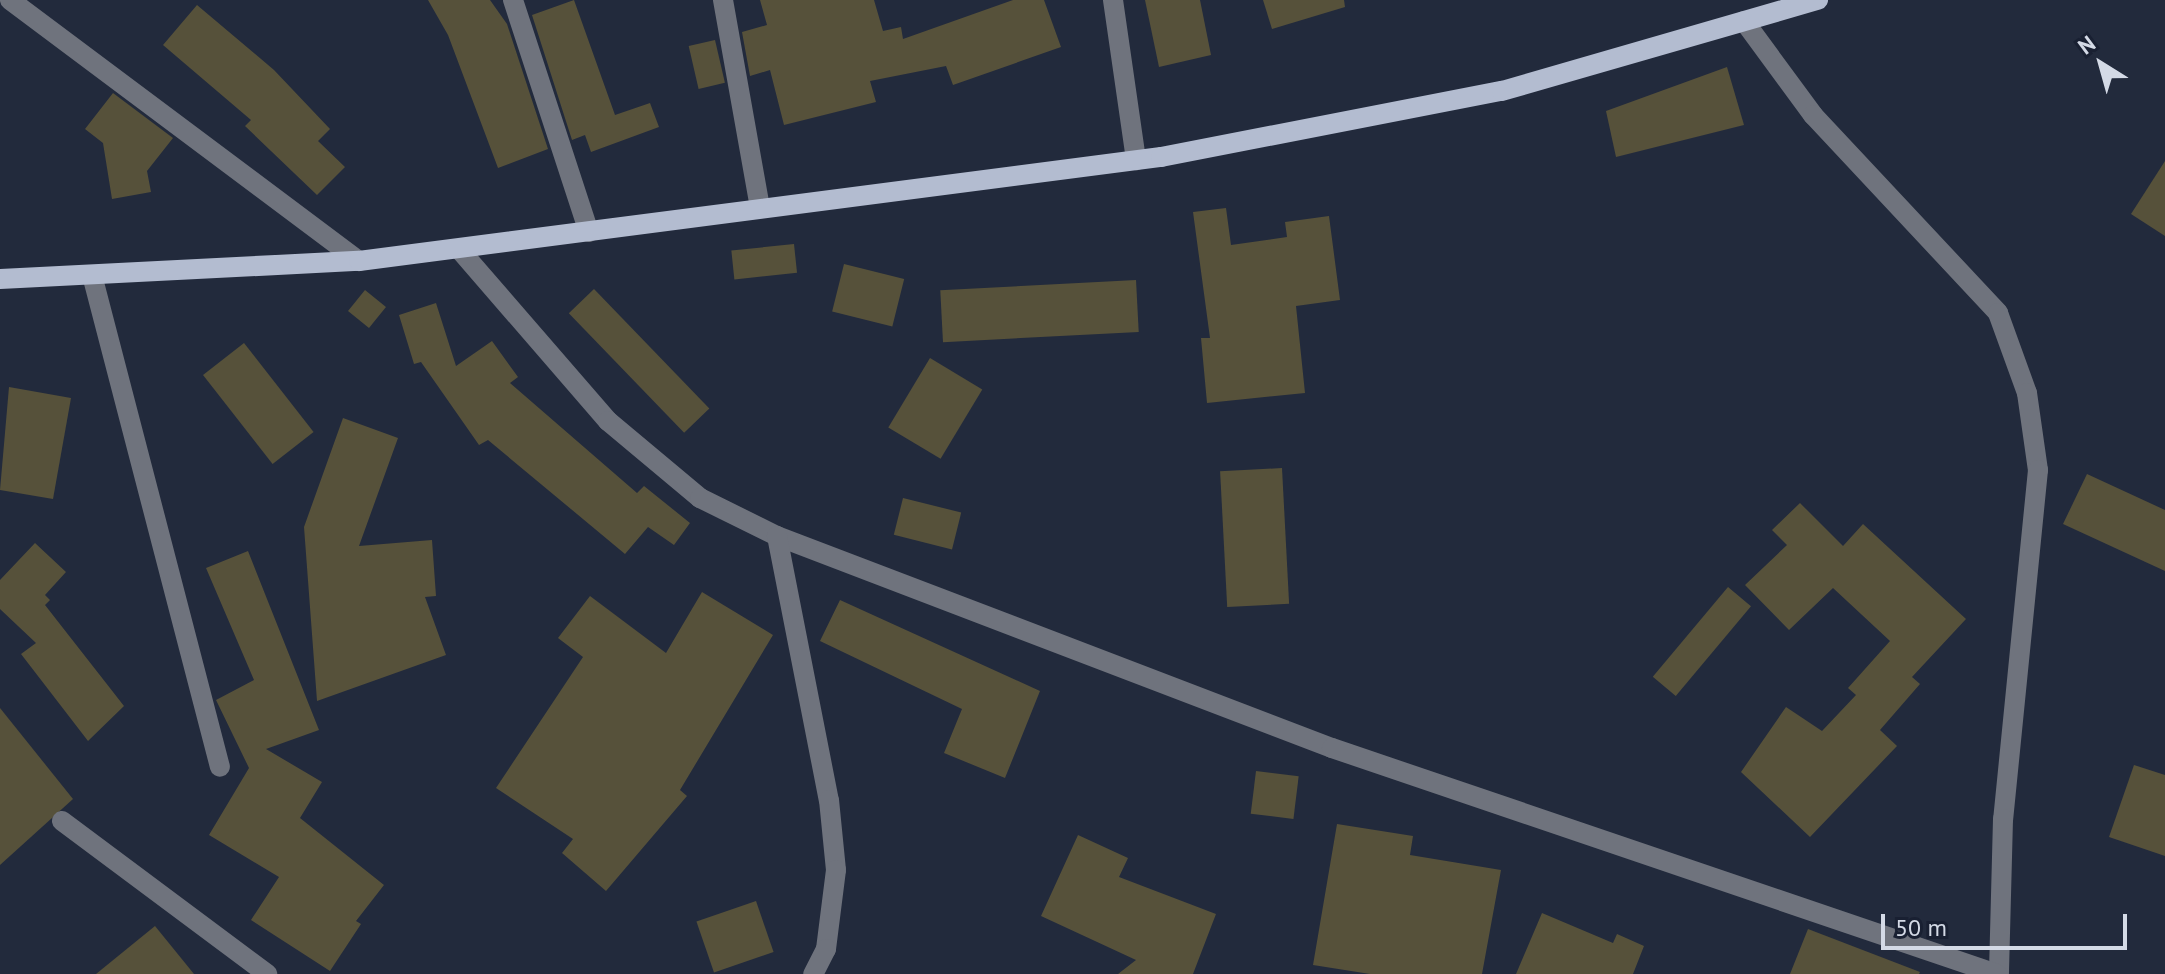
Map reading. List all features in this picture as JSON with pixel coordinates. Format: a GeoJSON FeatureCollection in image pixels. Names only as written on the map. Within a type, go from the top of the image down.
{"type":"FeatureCollection","features":[{"type":"Feature","properties":{"kind":"main road"},"geometry":{"type":"LineString","coordinates":[[0,279],[359,261],[1136,160],[1502,91],[1744,21],[1782,5],[1818,0]]}},
{"type":"Feature","properties":{"kind":"street"},"geometry":{"type":"LineString","coordinates":[[10,0],[359,261]]}},
{"type":"Feature","properties":{"kind":"street"},"geometry":{"type":"LineString","coordinates":[[513,0],[589,232]]}},
{"type":"Feature","properties":{"kind":"street"},"geometry":{"type":"LineString","coordinates":[[723,0],[760,208]]}},
{"type":"Feature","properties":{"kind":"street"},"geometry":{"type":"LineString","coordinates":[[1113,0],[1136,160]]}},
{"type":"Feature","properties":{"kind":"street"},"geometry":{"type":"LineString","coordinates":[[459,249],[608,421],[700,498],[777,536],[1332,748],[1998,974],[2003,819],[2038,470],[2027,393],[1998,313],[1813,115],[1744,21]]}},
{"type":"Feature","properties":{"kind":"street"},"geometry":{"type":"LineString","coordinates":[[92,275],[220,767]]}},
{"type":"Feature","properties":{"kind":"street"},"geometry":{"type":"LineString","coordinates":[[777,536],[829,800],[836,870],[826,949],[813,974]]}},
{"type":"Feature","properties":{"kind":"street"},"geometry":{"type":"LineString","coordinates":[[62,821],[267,974]]}},
{"type":"Feature","properties":{"kind":"building"},"geometry":{"type":"Polygon","coordinates":[[[428,0],[490,0],[507,24],[548,149],[498,168],[448,35],[428,0]]]}},
{"type":"Feature","properties":{"kind":"building"},"geometry":{"type":"Polygon","coordinates":[[[574,0],[615,115],[650,103],[659,127],[591,152],[585,135],[572,140],[532,15],[574,0]]]}},
{"type":"Feature","properties":{"kind":"building"},"geometry":{"type":"Polygon","coordinates":[[[760,0],[874,0],[883,31],[901,27],[903,39],[1013,0],[1044,0],[1061,47],[953,85],[946,66],[870,81],[876,102],[784,125],[770,70],[750,76],[742,32],[767,25],[760,0]]]}},
{"type":"Feature","properties":{"kind":"building"},"geometry":{"type":"Polygon","coordinates":[[[1145,0],[1200,0],[1211,55],[1159,67],[1145,0]]]}},
{"type":"Feature","properties":{"kind":"building"},"geometry":{"type":"Polygon","coordinates":[[[1263,0],[1344,0],[1345,7],[1272,29],[1263,0]]]}},
{"type":"Feature","properties":{"kind":"building"},"geometry":{"type":"Polygon","coordinates":[[[197,5],[274,70],[330,129],[318,141],[345,167],[317,195],[245,126],[251,120],[163,45],[197,5]]]}},
{"type":"Feature","properties":{"kind":"building"},"geometry":{"type":"Polygon","coordinates":[[[715,40],[725,83],[699,89],[689,46],[715,40]]]}},
{"type":"Feature","properties":{"kind":"building"},"geometry":{"type":"Polygon","coordinates":[[[1727,67],[1744,125],[1616,157],[1606,111],[1727,67]]]}},
{"type":"Feature","properties":{"kind":"building"},"geometry":{"type":"Polygon","coordinates":[[[113,93],[173,138],[147,171],[151,192],[112,199],[103,143],[85,129],[113,93]]]}},
{"type":"Feature","properties":{"kind":"building"},"geometry":{"type":"Polygon","coordinates":[[[2165,161],[2165,236],[2131,214],[2165,161]]]}},
{"type":"Feature","properties":{"kind":"building"},"geometry":{"type":"Polygon","coordinates":[[[1226,208],[1231,245],[1287,237],[1285,222],[1329,216],[1340,300],[1296,306],[1305,393],[1207,403],[1201,338],[1210,338],[1193,212],[1226,208]]]}},
{"type":"Feature","properties":{"kind":"building"},"geometry":{"type":"Polygon","coordinates":[[[794,244],[797,273],[734,279],[731,251],[794,244]]]}},
{"type":"Feature","properties":{"kind":"building"},"geometry":{"type":"Polygon","coordinates":[[[844,264],[904,279],[892,327],[832,312],[844,264]]]}},
{"type":"Feature","properties":{"kind":"building"},"geometry":{"type":"Polygon","coordinates":[[[1136,280],[1139,332],[943,342],[940,290],[1136,280]]]}},
{"type":"Feature","properties":{"kind":"building"},"geometry":{"type":"Polygon","coordinates":[[[594,289],[709,408],[684,433],[569,313],[594,289]]]}},
{"type":"Feature","properties":{"kind":"building"},"geometry":{"type":"Polygon","coordinates":[[[365,290],[386,307],[369,328],[348,311],[365,290]]]}},
{"type":"Feature","properties":{"kind":"building"},"geometry":{"type":"Polygon","coordinates":[[[436,303],[456,366],[492,341],[518,377],[510,383],[637,493],[644,486],[690,523],[674,545],[648,527],[625,554],[488,440],[479,445],[421,362],[414,364],[399,315],[436,303]]]}},
{"type":"Feature","properties":{"kind":"building"},"geometry":{"type":"Polygon","coordinates":[[[244,343],[314,432],[273,464],[203,375],[244,343]]]}},
{"type":"Feature","properties":{"kind":"building"},"geometry":{"type":"Polygon","coordinates":[[[930,358],[982,389],[941,459],[888,427],[930,358]]]}},
{"type":"Feature","properties":{"kind":"building"},"geometry":{"type":"Polygon","coordinates":[[[9,387],[71,398],[53,499],[0,490],[9,387]]]}},
{"type":"Feature","properties":{"kind":"building"},"geometry":{"type":"Polygon","coordinates":[[[343,418],[398,438],[359,546],[432,540],[436,596],[425,597],[446,655],[317,701],[304,527],[343,418]]]}},
{"type":"Feature","properties":{"kind":"building"},"geometry":{"type":"Polygon","coordinates":[[[1282,468],[1289,604],[1227,607],[1220,471],[1282,468]]]}},
{"type":"Feature","properties":{"kind":"building"},"geometry":{"type":"Polygon","coordinates":[[[2087,474],[2165,510],[2165,571],[2063,524],[2087,474]]]}},
{"type":"Feature","properties":{"kind":"building"},"geometry":{"type":"Polygon","coordinates":[[[903,498],[961,513],[952,549],[894,535],[903,498]]]}},
{"type":"Feature","properties":{"kind":"building"},"geometry":{"type":"Polygon","coordinates":[[[1800,503],[1843,546],[1863,524],[1966,619],[1912,677],[1920,684],[1880,730],[1897,746],[1810,837],[1741,772],[1786,707],[1822,731],[1856,695],[1848,688],[1890,641],[1833,588],[1789,630],[1745,585],[1787,545],[1772,530],[1800,503]]]}},
{"type":"Feature","properties":{"kind":"building"},"geometry":{"type":"Polygon","coordinates":[[[35,543],[66,572],[45,595],[50,600],[45,605],[124,706],[88,741],[21,654],[36,643],[0,609],[0,580],[35,543]]]}},
{"type":"Feature","properties":{"kind":"building"},"geometry":{"type":"Polygon","coordinates":[[[248,551],[319,730],[266,749],[322,782],[300,818],[384,885],[356,921],[361,924],[330,971],[251,920],[279,877],[209,835],[249,768],[216,700],[254,680],[206,568],[248,551]]]}},
{"type":"Feature","properties":{"kind":"building"},"geometry":{"type":"Polygon","coordinates":[[[1728,587],[1751,606],[1676,696],[1653,677],[1728,587]]]}},
{"type":"Feature","properties":{"kind":"building"},"geometry":{"type":"Polygon","coordinates":[[[702,592],[773,635],[680,790],[687,796],[606,891],[562,853],[573,839],[496,788],[583,657],[558,638],[590,596],[666,653],[702,592]]]}},
{"type":"Feature","properties":{"kind":"building"},"geometry":{"type":"Polygon","coordinates":[[[840,600],[1040,691],[1005,778],[944,753],[962,709],[820,641],[840,600]]]}},
{"type":"Feature","properties":{"kind":"building"},"geometry":{"type":"Polygon","coordinates":[[[0,708],[73,799],[0,865],[0,708]]]}},
{"type":"Feature","properties":{"kind":"building"},"geometry":{"type":"Polygon","coordinates":[[[2134,765],[2165,775],[2165,856],[2109,837],[2134,765]]]}},
{"type":"Feature","properties":{"kind":"building"},"geometry":{"type":"Polygon","coordinates":[[[1256,771],[1299,776],[1293,819],[1251,814],[1256,771]]]}},
{"type":"Feature","properties":{"kind":"building"},"geometry":{"type":"Polygon","coordinates":[[[1337,824],[1413,836],[1410,855],[1501,870],[1482,974],[1370,974],[1313,965],[1337,824]]]}},
{"type":"Feature","properties":{"kind":"building"},"geometry":{"type":"Polygon","coordinates":[[[1078,835],[1128,858],[1119,877],[1216,914],[1193,974],[1118,974],[1136,960],[1041,916],[1078,835]]]}},
{"type":"Feature","properties":{"kind":"building"},"geometry":{"type":"Polygon","coordinates":[[[756,901],[774,952],[714,973],[696,922],[756,901]]]}},
{"type":"Feature","properties":{"kind":"building"},"geometry":{"type":"Polygon","coordinates":[[[1542,913],[1613,943],[1617,934],[1644,946],[1633,974],[1516,974],[1542,913]]]}},
{"type":"Feature","properties":{"kind":"building"},"geometry":{"type":"Polygon","coordinates":[[[155,926],[194,974],[96,974],[155,926]]]}},
{"type":"Feature","properties":{"kind":"building"},"geometry":{"type":"Polygon","coordinates":[[[1808,929],[1920,972],[1790,974],[1808,929]]]}}]}
